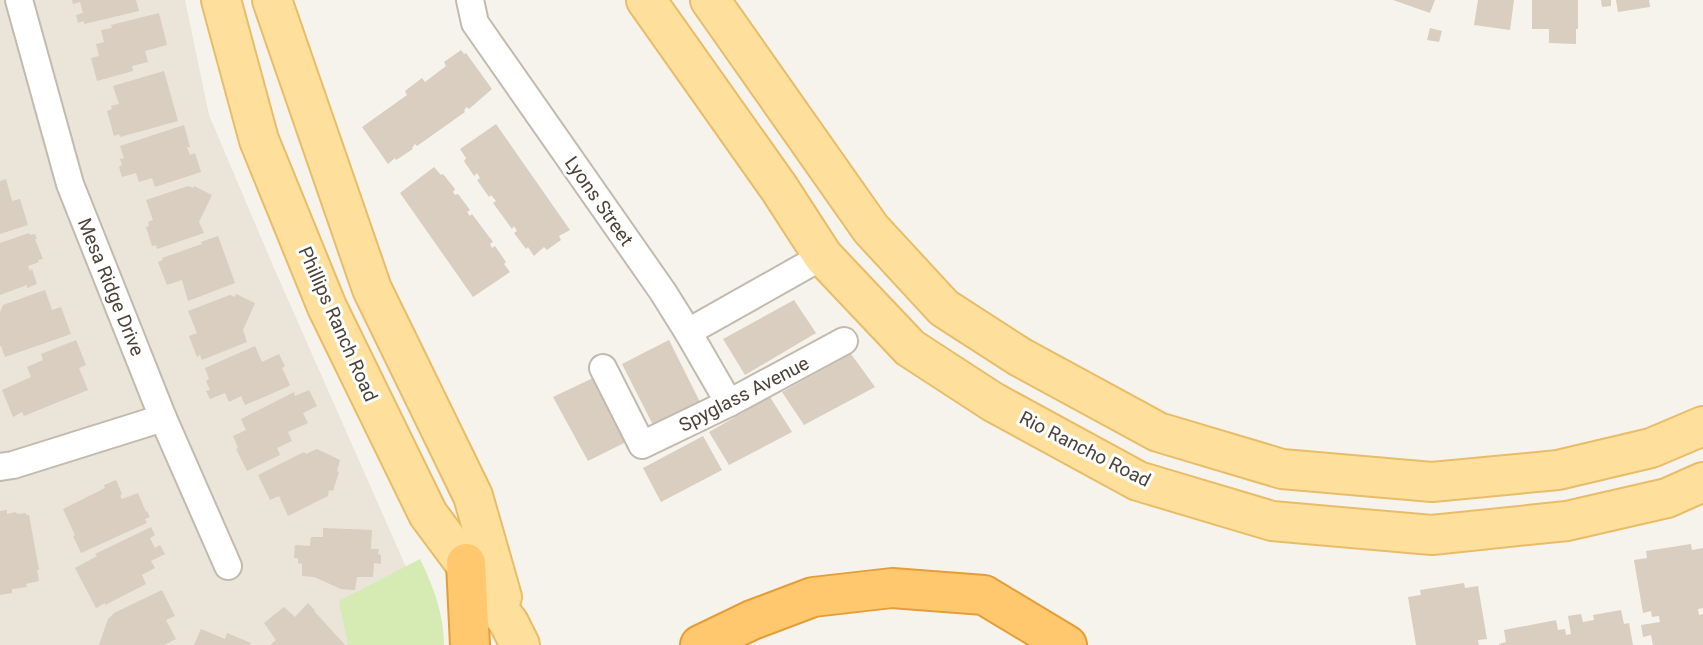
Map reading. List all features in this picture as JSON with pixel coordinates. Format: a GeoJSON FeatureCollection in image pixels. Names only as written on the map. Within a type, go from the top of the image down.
{"type":"FeatureCollection","features":[{"type":"Feature","properties":{"kind":"highway"},"geometry":{"type":"LineString","coordinates":[[466,563],[470,645]]}},
{"type":"Feature","properties":{"kind":"highway"},"geometry":{"type":"LineString","coordinates":[[700,645],[752,620],[813,597],[892,588],[984,595],[1067,645]]}},
{"type":"Feature","properties":{"kind":"main road","name":"Phillips Ranch Road"},"geometry":{"type":"LineString","coordinates":[[221,0],[260,140],[327,307],[428,514],[466,563],[514,634]]}},
{"type":"Feature","properties":{"kind":"main road","name":"Phillips Ranch Road"},"geometry":{"type":"LineString","coordinates":[[272,0],[372,289],[473,496],[514,634]]}},
{"type":"Feature","properties":{"kind":"main road","name":"Rio Rancho Road"},"geometry":{"type":"LineString","coordinates":[[646,0],[779,188],[823,256],[909,348],[993,402],[1138,481],[1272,521],[1432,535],[1567,522],[1667,498],[1703,482]]}},
{"type":"Feature","properties":{"kind":"main road"},"geometry":{"type":"LineString","coordinates":[[710,0],[871,229],[944,308],[1020,357],[1158,432],[1282,469],[1432,482],[1558,470],[1651,448],[1703,426]]}},
{"type":"Feature","properties":{"kind":"main road"},"geometry":{"type":"LineString","coordinates":[[823,256],[871,229]]}},
{"type":"Feature","properties":{"kind":"street","name":"Mesa Ridge Drive"},"geometry":{"type":"LineString","coordinates":[[19,0],[70,184],[163,418],[228,566]]}},
{"type":"Feature","properties":{"kind":"street","name":"Lyons Street"},"geometry":{"type":"LineString","coordinates":[[470,0],[475,23],[663,292],[729,403]]}},
{"type":"Feature","properties":{"kind":"street"},"geometry":{"type":"LineString","coordinates":[[688,332],[823,256]]}},
{"type":"Feature","properties":{"kind":"street","name":"Spyglass Avenue"},"geometry":{"type":"LineString","coordinates":[[603,368],[642,445],[729,403],[844,341]]}},
{"type":"Feature","properties":{"kind":"street"},"geometry":{"type":"LineString","coordinates":[[0,467],[163,418]]}},
{"type":"Feature","properties":{"kind":"shaded area"},"geometry":{"type":"Polygon","coordinates":[[[0,0],[185,0],[209,115],[406,567],[340,601],[348,645],[0,645],[0,0]]]}},
{"type":"Feature","properties":{"kind":"green space"},"geometry":{"type":"Polygon","coordinates":[[[420,559],[437,600],[444,645],[348,645],[339,601],[420,559]]]}},
{"type":"Feature","properties":{"kind":"building"},"geometry":{"type":"Polygon","coordinates":[[[72,0],[136,0],[139,11],[84,24],[84,21],[78,23],[76,15],[83,13],[80,2],[73,4],[72,0]]]}},
{"type":"Feature","properties":{"kind":"building"},"geometry":{"type":"Polygon","coordinates":[[[1393,0],[1435,0],[1430,13],[1393,0]]]}},
{"type":"Feature","properties":{"kind":"building"},"geometry":{"type":"Polygon","coordinates":[[[1478,0],[1514,0],[1510,30],[1474,25],[1478,0]]]}},
{"type":"Feature","properties":{"kind":"building"},"geometry":{"type":"Polygon","coordinates":[[[1532,0],[1578,0],[1576,44],[1549,43],[1549,29],[1532,29],[1532,0]]]}},
{"type":"Feature","properties":{"kind":"building"},"geometry":{"type":"Polygon","coordinates":[[[1601,0],[1611,0],[1611,6],[1602,7],[1601,0]]]}},
{"type":"Feature","properties":{"kind":"building"},"geometry":{"type":"Polygon","coordinates":[[[1616,0],[1649,0],[1650,7],[1618,12],[1616,0]]]}},
{"type":"Feature","properties":{"kind":"building"},"geometry":{"type":"Polygon","coordinates":[[[159,13],[167,45],[145,51],[148,62],[132,66],[133,71],[97,81],[91,58],[99,56],[96,44],[104,42],[101,30],[159,13]]]}},
{"type":"Feature","properties":{"kind":"building"},"geometry":{"type":"Polygon","coordinates":[[[1430,28],[1442,31],[1439,42],[1427,40],[1430,28]]]}},
{"type":"Feature","properties":{"kind":"building"},"geometry":{"type":"Polygon","coordinates":[[[461,50],[492,89],[469,109],[467,107],[465,112],[388,164],[362,127],[407,95],[405,91],[422,78],[425,82],[446,66],[444,62],[461,50]]]}},
{"type":"Feature","properties":{"kind":"building"},"geometry":{"type":"Polygon","coordinates":[[[164,71],[178,121],[120,137],[119,134],[114,136],[107,111],[112,109],[111,106],[119,104],[113,86],[164,71]]]}},
{"type":"Feature","properties":{"kind":"building"},"geometry":{"type":"Polygon","coordinates":[[[496,124],[570,230],[559,236],[561,240],[547,250],[544,247],[534,256],[514,233],[517,231],[514,226],[512,229],[493,203],[496,201],[491,195],[489,197],[477,180],[480,178],[477,173],[474,176],[460,149],[496,124]]]}},
{"type":"Feature","properties":{"kind":"building"},"geometry":{"type":"Polygon","coordinates":[[[184,125],[190,147],[187,147],[190,155],[195,153],[201,172],[155,187],[152,178],[139,182],[136,173],[122,177],[119,167],[122,165],[120,159],[124,158],[120,146],[184,125]]]}},
{"type":"Feature","properties":{"kind":"building"},"geometry":{"type":"Polygon","coordinates":[[[434,167],[455,189],[453,192],[458,194],[470,210],[467,212],[470,216],[472,214],[493,242],[490,244],[492,248],[495,246],[510,272],[473,297],[400,193],[434,167]]]}},
{"type":"Feature","properties":{"kind":"building"},"geometry":{"type":"Polygon","coordinates":[[[6,179],[12,201],[20,199],[28,225],[0,234],[0,181],[6,179]]]}},
{"type":"Feature","properties":{"kind":"building"},"geometry":{"type":"Polygon","coordinates":[[[194,186],[212,195],[199,222],[204,233],[157,249],[156,245],[152,246],[146,227],[149,226],[148,222],[153,220],[146,200],[194,186]]]}},
{"type":"Feature","properties":{"kind":"building"},"geometry":{"type":"Polygon","coordinates":[[[29,233],[35,234],[43,259],[28,266],[30,271],[32,269],[37,284],[0,295],[0,243],[29,233]]]}},
{"type":"Feature","properties":{"kind":"building"},"geometry":{"type":"Polygon","coordinates":[[[218,236],[235,283],[188,301],[182,280],[167,285],[158,262],[218,236]]]}},
{"type":"Feature","properties":{"kind":"building"},"geometry":{"type":"Polygon","coordinates":[[[45,290],[52,310],[61,307],[71,334],[5,357],[0,346],[0,312],[3,305],[45,290]]]}},
{"type":"Feature","properties":{"kind":"building"},"geometry":{"type":"Polygon","coordinates":[[[236,294],[255,303],[243,330],[247,342],[202,360],[200,355],[197,357],[189,336],[197,333],[188,311],[230,295],[235,297],[236,294]]]}},
{"type":"Feature","properties":{"kind":"building"},"geometry":{"type":"Polygon","coordinates":[[[794,300],[816,333],[745,375],[723,339],[794,300]]]}},
{"type":"Feature","properties":{"kind":"building"},"geometry":{"type":"Polygon","coordinates":[[[76,340],[86,365],[79,368],[88,390],[24,416],[22,412],[13,417],[2,390],[31,377],[27,367],[43,360],[41,354],[76,340]]]}},
{"type":"Feature","properties":{"kind":"building"},"geometry":{"type":"Polygon","coordinates":[[[669,340],[700,402],[653,425],[622,364],[669,340]]]}},
{"type":"Feature","properties":{"kind":"building"},"geometry":{"type":"Polygon","coordinates":[[[255,346],[262,362],[279,354],[290,385],[245,405],[241,396],[229,402],[225,393],[210,399],[206,391],[210,390],[205,368],[255,346]]]}},
{"type":"Feature","properties":{"kind":"building"},"geometry":{"type":"Polygon","coordinates":[[[851,354],[875,387],[804,425],[782,392],[851,354]]]}},
{"type":"Feature","properties":{"kind":"building"},"geometry":{"type":"Polygon","coordinates":[[[595,377],[628,441],[588,461],[553,397],[595,377]]]}},
{"type":"Feature","properties":{"kind":"building"},"geometry":{"type":"Polygon","coordinates":[[[309,390],[317,406],[303,413],[308,423],[288,432],[292,441],[277,448],[280,455],[247,471],[233,436],[246,430],[241,419],[294,392],[295,396],[309,390]]]}},
{"type":"Feature","properties":{"kind":"building"},"geometry":{"type":"Polygon","coordinates":[[[770,397],[792,432],[729,465],[709,432],[770,397]]]}},
{"type":"Feature","properties":{"kind":"building"},"geometry":{"type":"Polygon","coordinates":[[[703,436],[722,470],[661,502],[643,468],[703,436]]]}},
{"type":"Feature","properties":{"kind":"building"},"geometry":{"type":"Polygon","coordinates":[[[317,449],[340,460],[333,491],[329,490],[328,496],[288,516],[279,496],[270,500],[258,475],[304,452],[306,454],[317,449]]]}},
{"type":"Feature","properties":{"kind":"building"},"geometry":{"type":"Polygon","coordinates":[[[116,480],[122,499],[138,493],[150,517],[145,519],[147,523],[81,553],[63,509],[116,480]]]}},
{"type":"Feature","properties":{"kind":"building"},"geometry":{"type":"Polygon","coordinates":[[[7,510],[7,514],[16,512],[29,515],[39,581],[26,584],[27,587],[12,589],[12,593],[0,595],[0,511],[7,510]]]}},
{"type":"Feature","properties":{"kind":"building"},"geometry":{"type":"Polygon","coordinates":[[[151,527],[155,535],[150,538],[155,548],[160,545],[165,554],[151,561],[155,568],[142,575],[146,584],[96,608],[75,568],[97,556],[95,554],[151,527]]]}},
{"type":"Feature","properties":{"kind":"building"},"geometry":{"type":"Polygon","coordinates":[[[323,528],[372,530],[371,549],[379,549],[378,554],[381,555],[381,564],[374,563],[373,577],[357,577],[355,590],[341,589],[314,577],[302,576],[302,564],[298,563],[298,558],[294,558],[295,545],[310,546],[311,537],[323,537],[323,528]]]}},
{"type":"Feature","properties":{"kind":"building"},"geometry":{"type":"Polygon","coordinates":[[[1691,544],[1692,550],[1703,548],[1703,608],[1698,609],[1699,615],[1703,614],[1703,645],[1653,645],[1651,635],[1643,637],[1641,625],[1660,622],[1659,616],[1652,617],[1651,611],[1643,613],[1634,560],[1647,558],[1646,551],[1691,544]]]}},
{"type":"Feature","properties":{"kind":"building"},"geometry":{"type":"Polygon","coordinates":[[[1464,583],[1465,588],[1478,586],[1487,639],[1478,640],[1479,645],[1416,645],[1408,597],[1421,595],[1420,590],[1464,583]]]}},
{"type":"Feature","properties":{"kind":"building"},"geometry":{"type":"Polygon","coordinates":[[[162,590],[175,616],[166,620],[176,639],[164,645],[99,645],[108,619],[114,613],[162,590]]]}},
{"type":"Feature","properties":{"kind":"building"},"geometry":{"type":"Polygon","coordinates":[[[308,603],[345,645],[270,645],[276,640],[264,623],[284,607],[295,617],[308,603]]]}},
{"type":"Feature","properties":{"kind":"building"},"geometry":{"type":"Polygon","coordinates":[[[1621,610],[1624,624],[1629,623],[1633,645],[1499,645],[1506,642],[1504,630],[1556,620],[1558,630],[1565,629],[1566,635],[1571,634],[1568,616],[1581,614],[1583,622],[1594,620],[1593,615],[1621,610]]]}},
{"type":"Feature","properties":{"kind":"building"},"geometry":{"type":"Polygon","coordinates":[[[201,629],[225,639],[227,633],[251,643],[194,645],[201,629]]]}}]}
